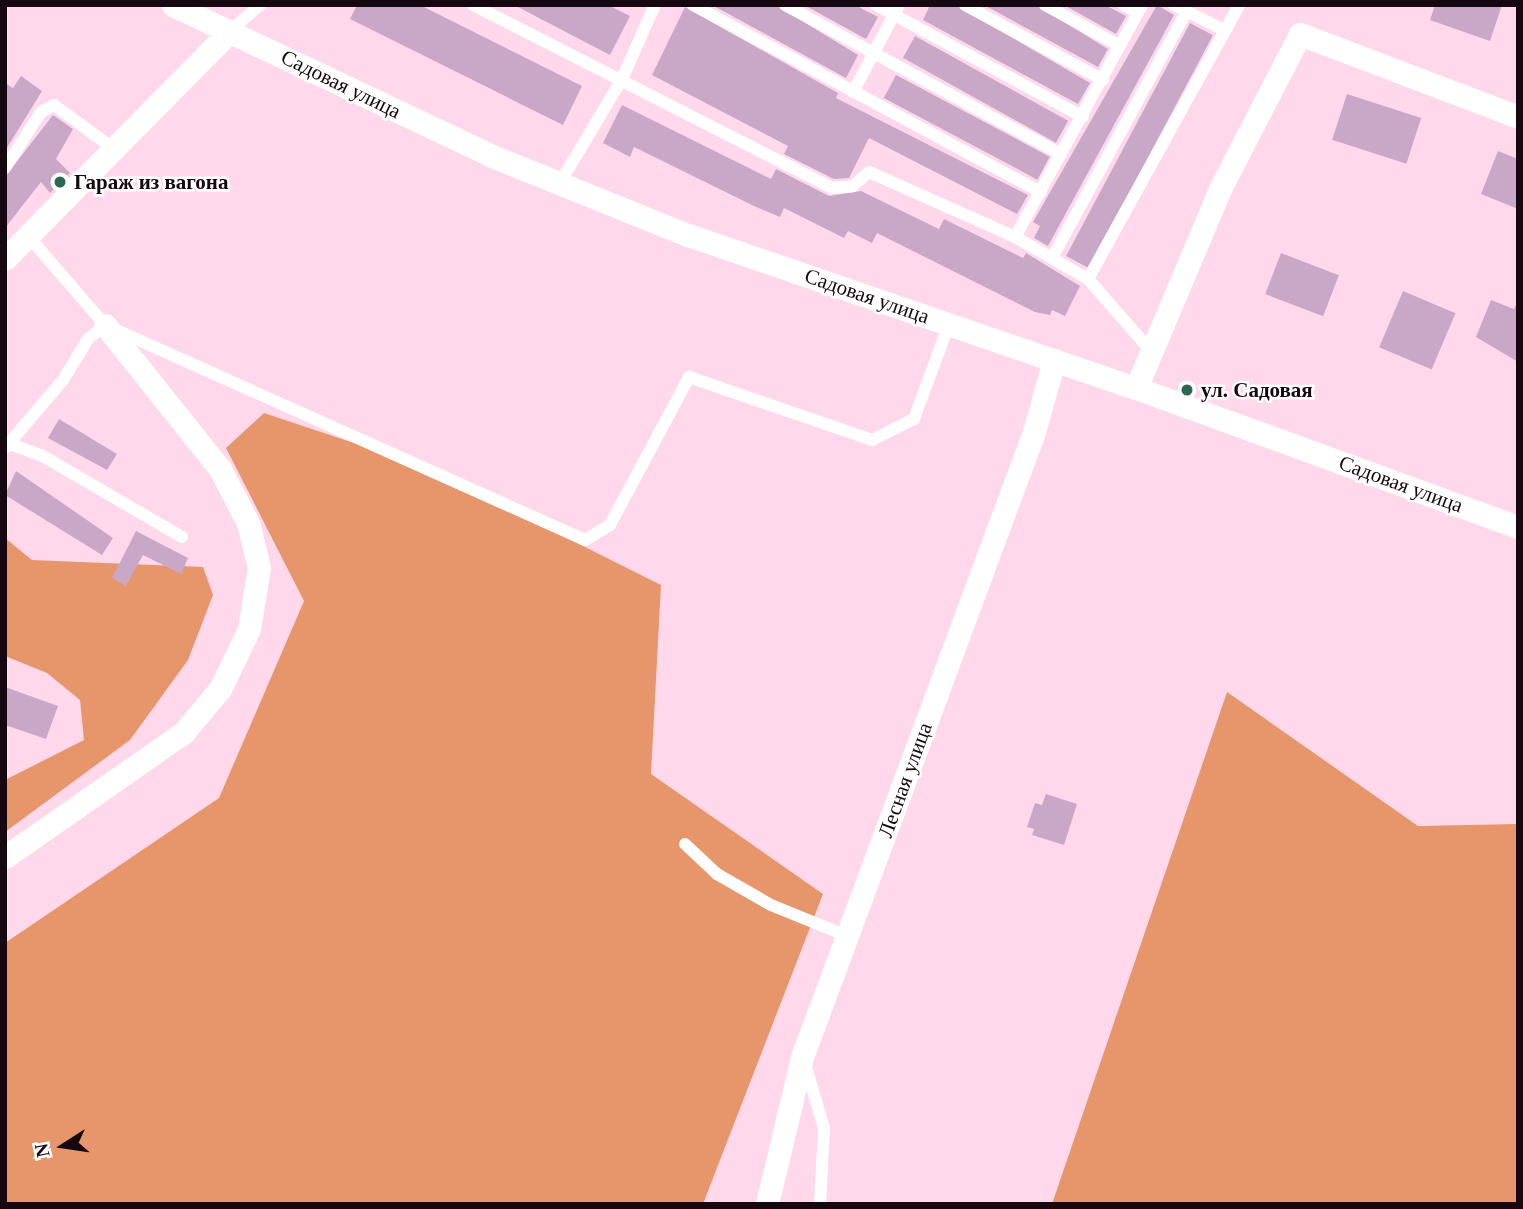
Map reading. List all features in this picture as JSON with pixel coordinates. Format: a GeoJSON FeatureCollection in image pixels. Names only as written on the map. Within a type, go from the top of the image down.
{"type":"FeatureCollection","features":[{"type":"Feature","properties":{"kind":"street","name":"Садовая улица"},"geometry":{"type":"LineString","coordinates":[[173,5],[560,183],[688,235],[1136,388],[1518,527]]}},
{"type":"Feature","properties":{"kind":"street"},"geometry":{"type":"LineString","coordinates":[[5,258],[29,237],[230,30]]}},
{"type":"Feature","properties":{"kind":"street"},"geometry":{"type":"LineString","coordinates":[[1136,388],[1221,187],[1300,34],[1518,117]]}},
{"type":"Feature","properties":{"kind":"street"},"geometry":{"type":"LineString","coordinates":[[5,857],[183,733],[220,689],[249,629],[258,568],[248,523],[220,469],[105,325]]}},
{"type":"Feature","properties":{"kind":"street","name":"Лесная улица"},"geometry":{"type":"LineString","coordinates":[[767,1204],[802,1057],[1034,432],[1054,360]]}},
{"type":"Feature","properties":{"kind":"lane"},"geometry":{"type":"LineString","coordinates":[[230,30],[260,5]]}},
{"type":"Feature","properties":{"kind":"lane"},"geometry":{"type":"LineString","coordinates":[[473,5],[832,188],[853,186],[869,172],[1015,237],[1088,279],[1152,351]]}},
{"type":"Feature","properties":{"kind":"lane"},"geometry":{"type":"LineString","coordinates":[[560,183],[622,79],[655,5]]}},
{"type":"Feature","properties":{"kind":"lane"},"geometry":{"type":"LineString","coordinates":[[693,5],[1041,192]]}},
{"type":"Feature","properties":{"kind":"lane"},"geometry":{"type":"LineString","coordinates":[[785,5],[1061,154]]}},
{"type":"Feature","properties":{"kind":"lane"},"geometry":{"type":"LineString","coordinates":[[876,5],[896,10],[1083,117]]}},
{"type":"Feature","properties":{"kind":"lane"},"geometry":{"type":"LineString","coordinates":[[965,5],[1103,80]]}},
{"type":"Feature","properties":{"kind":"lane"},"geometry":{"type":"LineString","coordinates":[[1045,5],[1119,46]]}},
{"type":"Feature","properties":{"kind":"lane"},"geometry":{"type":"LineString","coordinates":[[1015,237],[1140,9],[1124,5]]}},
{"type":"Feature","properties":{"kind":"lane"},"geometry":{"type":"LineString","coordinates":[[1174,5],[1222,29]]}},
{"type":"Feature","properties":{"kind":"lane"},"geometry":{"type":"LineString","coordinates":[[1088,279],[1222,29],[1240,5]]}},
{"type":"Feature","properties":{"kind":"lane"},"geometry":{"type":"LineString","coordinates":[[853,92],[896,10]]}},
{"type":"Feature","properties":{"kind":"lane"},"geometry":{"type":"LineString","coordinates":[[1052,258],[1186,12]]}},
{"type":"Feature","properties":{"kind":"lane"},"geometry":{"type":"LineString","coordinates":[[5,168],[41,113],[54,105],[114,149]]}},
{"type":"Feature","properties":{"kind":"lane"},"geometry":{"type":"LineString","coordinates":[[29,237],[105,325],[585,540],[610,524],[690,377],[872,440],[914,419],[949,324]]}},
{"type":"Feature","properties":{"kind":"lane"},"geometry":{"type":"LineString","coordinates":[[105,325],[88,339],[62,380],[7,446],[41,456],[182,537]]}},
{"type":"Feature","properties":{"kind":"lane"},"geometry":{"type":"LineString","coordinates":[[685,844],[716,874],[750,893],[847,936]]}},
{"type":"Feature","properties":{"kind":"lane"},"geometry":{"type":"LineString","coordinates":[[802,1057],[824,1128],[820,1204]]}},
{"type":"Feature","properties":{"kind":"shaded area"},"geometry":{"type":"Polygon","coordinates":[[[264,413],[423,466],[661,585],[651,774],[823,894],[703,1204],[5,1204],[5,943],[219,798],[304,601],[226,448],[264,413]]]}},
{"type":"Feature","properties":{"kind":"shaded area"},"geometry":{"type":"Polygon","coordinates":[[[5,538],[32,560],[203,567],[213,595],[188,660],[130,740],[5,832],[5,780],[84,740],[80,700],[47,673],[5,656],[5,538]]]}},
{"type":"Feature","properties":{"kind":"shaded area"},"geometry":{"type":"Polygon","coordinates":[[[1227,692],[1418,826],[1518,824],[1518,1204],[1052,1204],[1227,692]]]}},
{"type":"Feature","properties":{"kind":"building"},"geometry":{"type":"Polygon","coordinates":[[[357,5],[420,5],[582,86],[563,125],[350,19],[357,5]]]}},
{"type":"Feature","properties":{"kind":"building"},"geometry":{"type":"Polygon","coordinates":[[[514,5],[608,5],[630,16],[610,55],[514,5]]]}},
{"type":"Feature","properties":{"kind":"building"},"geometry":{"type":"Polygon","coordinates":[[[712,5],[776,5],[858,55],[846,78],[712,5]]]}},
{"type":"Feature","properties":{"kind":"building"},"geometry":{"type":"Polygon","coordinates":[[[804,5],[855,5],[878,17],[866,39],[804,5]]]}},
{"type":"Feature","properties":{"kind":"building"},"geometry":{"type":"Polygon","coordinates":[[[930,5],[956,5],[1090,83],[1078,104],[923,20],[930,5]]]}},
{"type":"Feature","properties":{"kind":"building"},"geometry":{"type":"Polygon","coordinates":[[[984,5],[1036,5],[1108,49],[1098,67],[984,5]]]}},
{"type":"Feature","properties":{"kind":"building"},"geometry":{"type":"Polygon","coordinates":[[[1064,5],[1105,5],[1126,16],[1116,34],[1064,5]]]}},
{"type":"Feature","properties":{"kind":"building"},"geometry":{"type":"Polygon","coordinates":[[[1157,5],[1174,15],[1048,246],[1034,238],[1040,226],[1033,222],[1157,5]]]}},
{"type":"Feature","properties":{"kind":"building"},"geometry":{"type":"Polygon","coordinates":[[[1435,5],[1502,5],[1490,41],[1430,20],[1435,5]]]}},
{"type":"Feature","properties":{"kind":"building"},"geometry":{"type":"Polygon","coordinates":[[[685,7],[838,93],[836,98],[1028,195],[1017,214],[869,138],[849,178],[834,179],[784,154],[788,146],[652,75],[685,7]]]}},
{"type":"Feature","properties":{"kind":"building"},"geometry":{"type":"Polygon","coordinates":[[[1190,23],[1213,35],[1089,268],[1066,256],[1190,23]]]}},
{"type":"Feature","properties":{"kind":"building"},"geometry":{"type":"Polygon","coordinates":[[[915,36],[1068,121],[1056,143],[903,58],[915,36]]]}},
{"type":"Feature","properties":{"kind":"building"},"geometry":{"type":"Polygon","coordinates":[[[896,75],[1050,157],[1037,180],[884,98],[896,75]]]}},
{"type":"Feature","properties":{"kind":"building"},"geometry":{"type":"Polygon","coordinates":[[[21,76],[42,91],[5,151],[5,83],[13,88],[21,76]]]}},
{"type":"Feature","properties":{"kind":"building"},"geometry":{"type":"Polygon","coordinates":[[[1347,94],[1421,118],[1406,164],[1332,140],[1347,94]]]}},
{"type":"Feature","properties":{"kind":"building"},"geometry":{"type":"Polygon","coordinates":[[[622,105],[771,179],[776,169],[829,196],[861,191],[939,229],[944,219],[1023,258],[1026,253],[1080,286],[1065,316],[1052,310],[1050,315],[1035,312],[877,233],[872,243],[848,231],[844,238],[784,208],[780,217],[634,147],[630,157],[603,143],[622,105]]]}},
{"type":"Feature","properties":{"kind":"building"},"geometry":{"type":"Polygon","coordinates":[[[53,115],[73,129],[56,159],[70,173],[50,193],[41,182],[5,228],[5,177],[53,115]]]}},
{"type":"Feature","properties":{"kind":"building"},"geometry":{"type":"Polygon","coordinates":[[[1498,151],[1518,159],[1518,209],[1481,194],[1498,151]]]}},
{"type":"Feature","properties":{"kind":"building"},"geometry":{"type":"Polygon","coordinates":[[[1281,253],[1339,275],[1323,316],[1265,294],[1281,253]]]}},
{"type":"Feature","properties":{"kind":"building"},"geometry":{"type":"Polygon","coordinates":[[[1403,291],[1455,313],[1432,369],[1379,347],[1403,291]]]}},
{"type":"Feature","properties":{"kind":"building"},"geometry":{"type":"Polygon","coordinates":[[[1491,300],[1514,309],[1518,301],[1518,362],[1476,337],[1491,300]]]}},
{"type":"Feature","properties":{"kind":"building"},"geometry":{"type":"Polygon","coordinates":[[[59,419],[117,454],[107,470],[48,438],[59,419]]]}},
{"type":"Feature","properties":{"kind":"building"},"geometry":{"type":"Polygon","coordinates":[[[16,471],[113,538],[102,555],[5,495],[16,471]]]}},
{"type":"Feature","properties":{"kind":"building"},"geometry":{"type":"Polygon","coordinates":[[[136,531],[188,558],[181,574],[143,555],[126,586],[112,578],[136,531]]]}},
{"type":"Feature","properties":{"kind":"building"},"geometry":{"type":"Polygon","coordinates":[[[5,687],[58,706],[46,739],[5,725],[5,687]]]}},
{"type":"Feature","properties":{"kind":"building"},"geometry":{"type":"Polygon","coordinates":[[[1046,794],[1077,804],[1064,845],[1032,835],[1034,829],[1027,827],[1035,803],[1042,805],[1046,794]]]}},
{"type":"Feature","properties":{"kind":"place","name":"Гараж из вагона"},"geometry":{"type":"Point","coordinates":[60,182]}},
{"type":"Feature","properties":{"kind":"place","name":"ул. Садовая"},"geometry":{"type":"Point","coordinates":[1187,390]}}]}
